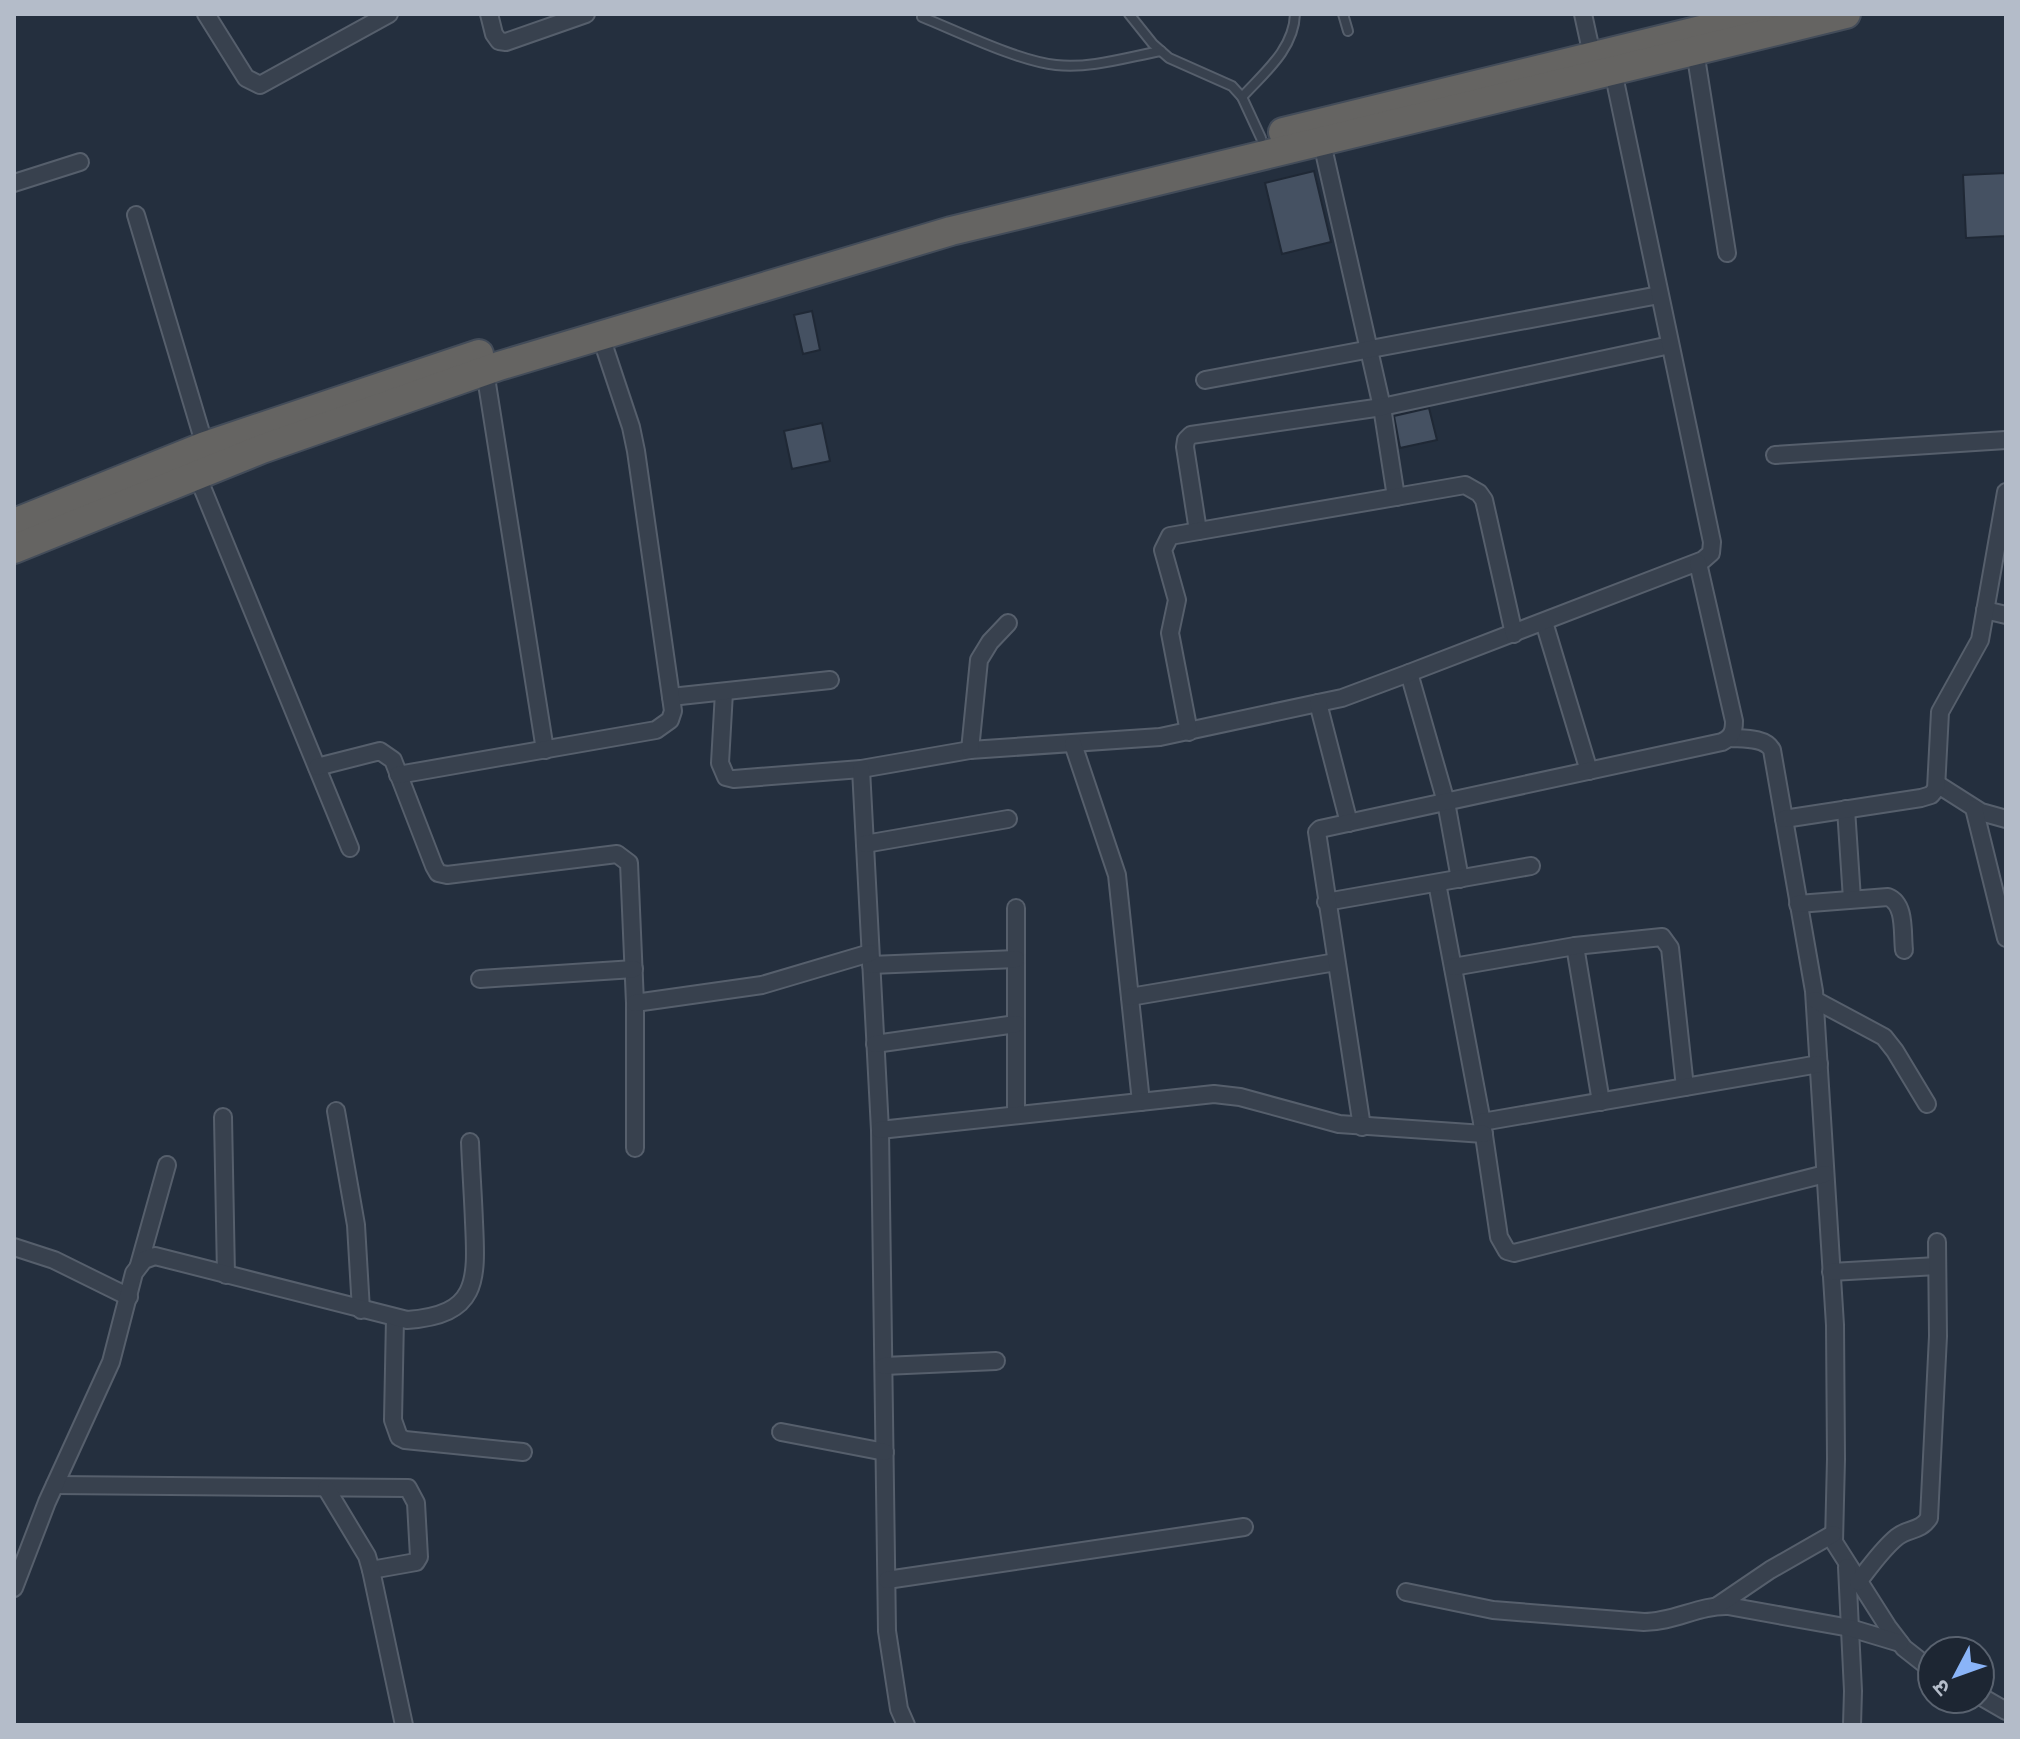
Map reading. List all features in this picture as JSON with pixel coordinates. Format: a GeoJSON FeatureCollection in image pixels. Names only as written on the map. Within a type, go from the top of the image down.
{"type":"FeatureCollection","features":[{"type":"Feature","properties":{"kind":"highway"},"geometry":{"type":"LineString","coordinates":[[14,549],[262,449],[485,371],[951,231],[1322,143],[1766,14]]}},
{"type":"Feature","properties":{"kind":"highway"},"geometry":{"type":"LineString","coordinates":[[14,523],[205,446],[473,356],[923,226],[1261,138],[1602,63],[1695,51],[1846,14]]}},
{"type":"Feature","properties":{"kind":"street"},"geometry":{"type":"LineString","coordinates":[[209,15],[246,78],[260,85],[389,14]]}},
{"type":"Feature","properties":{"kind":"street"},"geometry":{"type":"LineString","coordinates":[[489,14],[494,34],[499,41],[506,42],[583,14]]}},
{"type":"Feature","properties":{"kind":"street"},"geometry":{"type":"LineString","coordinates":[[724,692],[720,763],[726,777],[734,779],[861,769],[970,750],[1073,744],[1189,732],[1342,698],[1698,563],[1711,553],[1712,542],[1659,295],[1602,63],[1583,14]]}},
{"type":"Feature","properties":{"kind":"street"},"geometry":{"type":"LineString","coordinates":[[1695,51],[1727,253]]}},
{"type":"Feature","properties":{"kind":"street"},"geometry":{"type":"LineString","coordinates":[[1322,143],[1382,407],[1396,497]]}},
{"type":"Feature","properties":{"kind":"street"},"geometry":{"type":"LineString","coordinates":[[14,183],[80,162]]}},
{"type":"Feature","properties":{"kind":"street"},"geometry":{"type":"LineString","coordinates":[[136,215],[205,446]]}},
{"type":"Feature","properties":{"kind":"street"},"geometry":{"type":"LineString","coordinates":[[1205,380],[1659,295]]}},
{"type":"Feature","properties":{"kind":"street"},"geometry":{"type":"LineString","coordinates":[[398,775],[656,730],[670,720],[673,711],[636,451],[601,337]]}},
{"type":"Feature","properties":{"kind":"street"},"geometry":{"type":"LineString","coordinates":[[1198,531],[1185,447],[1191,435],[1382,407],[1670,345]]}},
{"type":"Feature","properties":{"kind":"street"},"geometry":{"type":"LineString","coordinates":[[485,371],[545,750]]}},
{"type":"Feature","properties":{"kind":"street"},"geometry":{"type":"LineString","coordinates":[[1775,455],[2006,440]]}},
{"type":"Feature","properties":{"kind":"street"},"geometry":{"type":"LineString","coordinates":[[197,475],[350,848]]}},
{"type":"Feature","properties":{"kind":"street"},"geometry":{"type":"LineString","coordinates":[[1189,732],[1170,633],[1177,600],[1163,550],[1170,536],[1465,485],[1484,500],[1514,634]]}},
{"type":"Feature","properties":{"kind":"street"},"geometry":{"type":"LineString","coordinates":[[1784,819],[1931,795],[1937,784],[1940,712],[1976,650],[2006,492]]}},
{"type":"Feature","properties":{"kind":"street"},"geometry":{"type":"LineString","coordinates":[[1362,1127],[1317,832],[1730,738],[1734,721],[1698,563]]}},
{"type":"Feature","properties":{"kind":"street"},"geometry":{"type":"LineString","coordinates":[[1985,610],[2006,615]]}},
{"type":"Feature","properties":{"kind":"street"},"geometry":{"type":"LineString","coordinates":[[1544,622],[1589,771]]}},
{"type":"Feature","properties":{"kind":"street"},"geometry":{"type":"LineString","coordinates":[[970,750],[979,660],[990,642],[1008,623]]}},
{"type":"Feature","properties":{"kind":"street"},"geometry":{"type":"LineString","coordinates":[[1409,673],[1446,802],[1460,879]]}},
{"type":"Feature","properties":{"kind":"street"},"geometry":{"type":"LineString","coordinates":[[671,697],[830,680]]}},
{"type":"Feature","properties":{"kind":"street"},"geometry":{"type":"LineString","coordinates":[[1318,703],[1349,823]]}},
{"type":"Feature","properties":{"kind":"street"},"geometry":{"type":"LineString","coordinates":[[1730,738],[1769,744],[1815,1000],[1831,1272],[1836,1459],[1834,1542],[1900,1643],[1916,1656]]}},
{"type":"Feature","properties":{"kind":"street"},"geometry":{"type":"LineString","coordinates":[[1073,744],[1117,875],[1141,1102]]}},
{"type":"Feature","properties":{"kind":"street"},"geometry":{"type":"LineString","coordinates":[[317,767],[380,751],[393,760],[438,873],[447,875],[617,854],[624,857],[631,873],[635,1148]]}},
{"type":"Feature","properties":{"kind":"street"},"geometry":{"type":"LineString","coordinates":[[861,769],[880,1130],[887,1631],[899,1709],[906,1725]]}},
{"type":"Feature","properties":{"kind":"street"},"geometry":{"type":"LineString","coordinates":[[1937,784],[1974,808],[2006,819]]}},
{"type":"Feature","properties":{"kind":"street"},"geometry":{"type":"LineString","coordinates":[[1974,808],[2006,938]]}},
{"type":"Feature","properties":{"kind":"street"},"geometry":{"type":"LineString","coordinates":[[1846,809],[1852,899]]}},
{"type":"Feature","properties":{"kind":"street"},"geometry":{"type":"LineString","coordinates":[[865,844],[1008,819]]}},
{"type":"Feature","properties":{"kind":"street"},"geometry":{"type":"LineString","coordinates":[[1326,902],[1531,866]]}},
{"type":"Feature","properties":{"kind":"street"},"geometry":{"type":"LineString","coordinates":[[1437,883],[1502,1246],[1514,1253],[1825,1174]]}},
{"type":"Feature","properties":{"kind":"street"},"geometry":{"type":"LineString","coordinates":[[1798,904],[1888,897],[1896,900],[1900,906],[1904,950]]}},
{"type":"Feature","properties":{"kind":"street"},"geometry":{"type":"LineString","coordinates":[[1016,908],[1016,1115]]}},
{"type":"Feature","properties":{"kind":"street"},"geometry":{"type":"LineString","coordinates":[[1453,967],[1575,946],[1662,937],[1667,942],[1685,1087]]}},
{"type":"Feature","properties":{"kind":"street"},"geometry":{"type":"LineString","coordinates":[[1575,946],[1601,1102]]}},
{"type":"Feature","properties":{"kind":"street"},"geometry":{"type":"LineString","coordinates":[[635,1003],[762,985],[871,959],[1016,959]]}},
{"type":"Feature","properties":{"kind":"street"},"geometry":{"type":"LineString","coordinates":[[1130,997],[1336,962]]}},
{"type":"Feature","properties":{"kind":"street"},"geometry":{"type":"LineString","coordinates":[[480,979],[634,969]]}},
{"type":"Feature","properties":{"kind":"street"},"geometry":{"type":"LineString","coordinates":[[1815,1000],[1884,1037],[1927,1104]]}},
{"type":"Feature","properties":{"kind":"street"},"geometry":{"type":"LineString","coordinates":[[875,1044],[1016,1024]]}},
{"type":"Feature","properties":{"kind":"street"},"geometry":{"type":"LineString","coordinates":[[880,1130],[1214,1094],[1240,1097],[1339,1124],[1362,1127],[1483,1128],[1601,1102],[1819,1064]]}},
{"type":"Feature","properties":{"kind":"street"},"geometry":{"type":"LineString","coordinates":[[336,1111],[356,1225],[361,1310]]}},
{"type":"Feature","properties":{"kind":"street"},"geometry":{"type":"LineString","coordinates":[[223,1117],[226,1275]]}},
{"type":"Feature","properties":{"kind":"street"},"geometry":{"type":"LineString","coordinates":[[139,1265],[155,1256],[395,1318],[428,1318],[444,1314],[458,1305],[473,1282],[476,1269],[470,1142]]}},
{"type":"Feature","properties":{"kind":"street"},"geometry":{"type":"LineString","coordinates":[[14,1588],[55,1485],[111,1362],[167,1165]]}},
{"type":"Feature","properties":{"kind":"street"},"geometry":{"type":"LineString","coordinates":[[1858,1582],[1891,1542],[1902,1533],[1923,1527],[1929,1518],[1938,1336],[1937,1242]]}},
{"type":"Feature","properties":{"kind":"street"},"geometry":{"type":"LineString","coordinates":[[14,1247],[54,1260],[129,1297]]}},
{"type":"Feature","properties":{"kind":"street"},"geometry":{"type":"LineString","coordinates":[[1831,1272],[1937,1266]]}},
{"type":"Feature","properties":{"kind":"street"},"geometry":{"type":"LineString","coordinates":[[395,1318],[393,1420],[399,1437],[523,1452]]}},
{"type":"Feature","properties":{"kind":"street"},"geometry":{"type":"LineString","coordinates":[[884,1366],[996,1361]]}},
{"type":"Feature","properties":{"kind":"street"},"geometry":{"type":"LineString","coordinates":[[781,1432],[885,1452]]}},
{"type":"Feature","properties":{"kind":"street"},"geometry":{"type":"LineString","coordinates":[[55,1485],[403,1486],[411,1491],[416,1503],[419,1557],[416,1562],[371,1570]]}},
{"type":"Feature","properties":{"kind":"street"},"geometry":{"type":"LineString","coordinates":[[326,1488],[367,1556],[404,1725]]}},
{"type":"Feature","properties":{"kind":"street"},"geometry":{"type":"LineString","coordinates":[[887,1580],[1244,1527]]}},
{"type":"Feature","properties":{"kind":"street"},"geometry":{"type":"LineString","coordinates":[[1406,1592],[1493,1610],[1658,1622],[1717,1606],[1770,1570],[1833,1534]]}},
{"type":"Feature","properties":{"kind":"street"},"geometry":{"type":"LineString","coordinates":[[1847,1565],[1852,1725]]}},
{"type":"Feature","properties":{"kind":"street"},"geometry":{"type":"LineString","coordinates":[[1717,1606],[1850,1628],[1900,1643]]}},
{"type":"Feature","properties":{"kind":"lane"},"geometry":{"type":"LineString","coordinates":[[1129,14],[1161,51],[1177,62],[1232,86],[1242,97],[1261,138]]}},
{"type":"Feature","properties":{"kind":"lane"},"geometry":{"type":"LineString","coordinates":[[1242,97],[1283,51],[1295,28],[1295,14]]}},
{"type":"Feature","properties":{"kind":"lane"},"geometry":{"type":"LineString","coordinates":[[1343,14],[1348,31]]}},
{"type":"Feature","properties":{"kind":"lane"},"geometry":{"type":"LineString","coordinates":[[922,17],[1035,61],[1058,66],[1161,51]]}},
{"type":"Feature","properties":{"kind":"building"},"geometry":{"type":"Polygon","coordinates":[[[1314,171],[1331,242],[1282,254],[1265,183],[1314,171]]]}},
{"type":"Feature","properties":{"kind":"building"},"geometry":{"type":"Polygon","coordinates":[[[2006,173],[2006,236],[1966,238],[1963,175],[2006,173]]]}},
{"type":"Feature","properties":{"kind":"building"},"geometry":{"type":"Polygon","coordinates":[[[812,311],[820,350],[803,354],[794,315],[812,311]]]}},
{"type":"Feature","properties":{"kind":"building"},"geometry":{"type":"Polygon","coordinates":[[[1429,408],[1437,440],[1400,448],[1394,416],[1429,408]]]}},
{"type":"Feature","properties":{"kind":"building"},"geometry":{"type":"Polygon","coordinates":[[[822,423],[830,461],[792,469],[784,431],[822,423]]]}}]}
